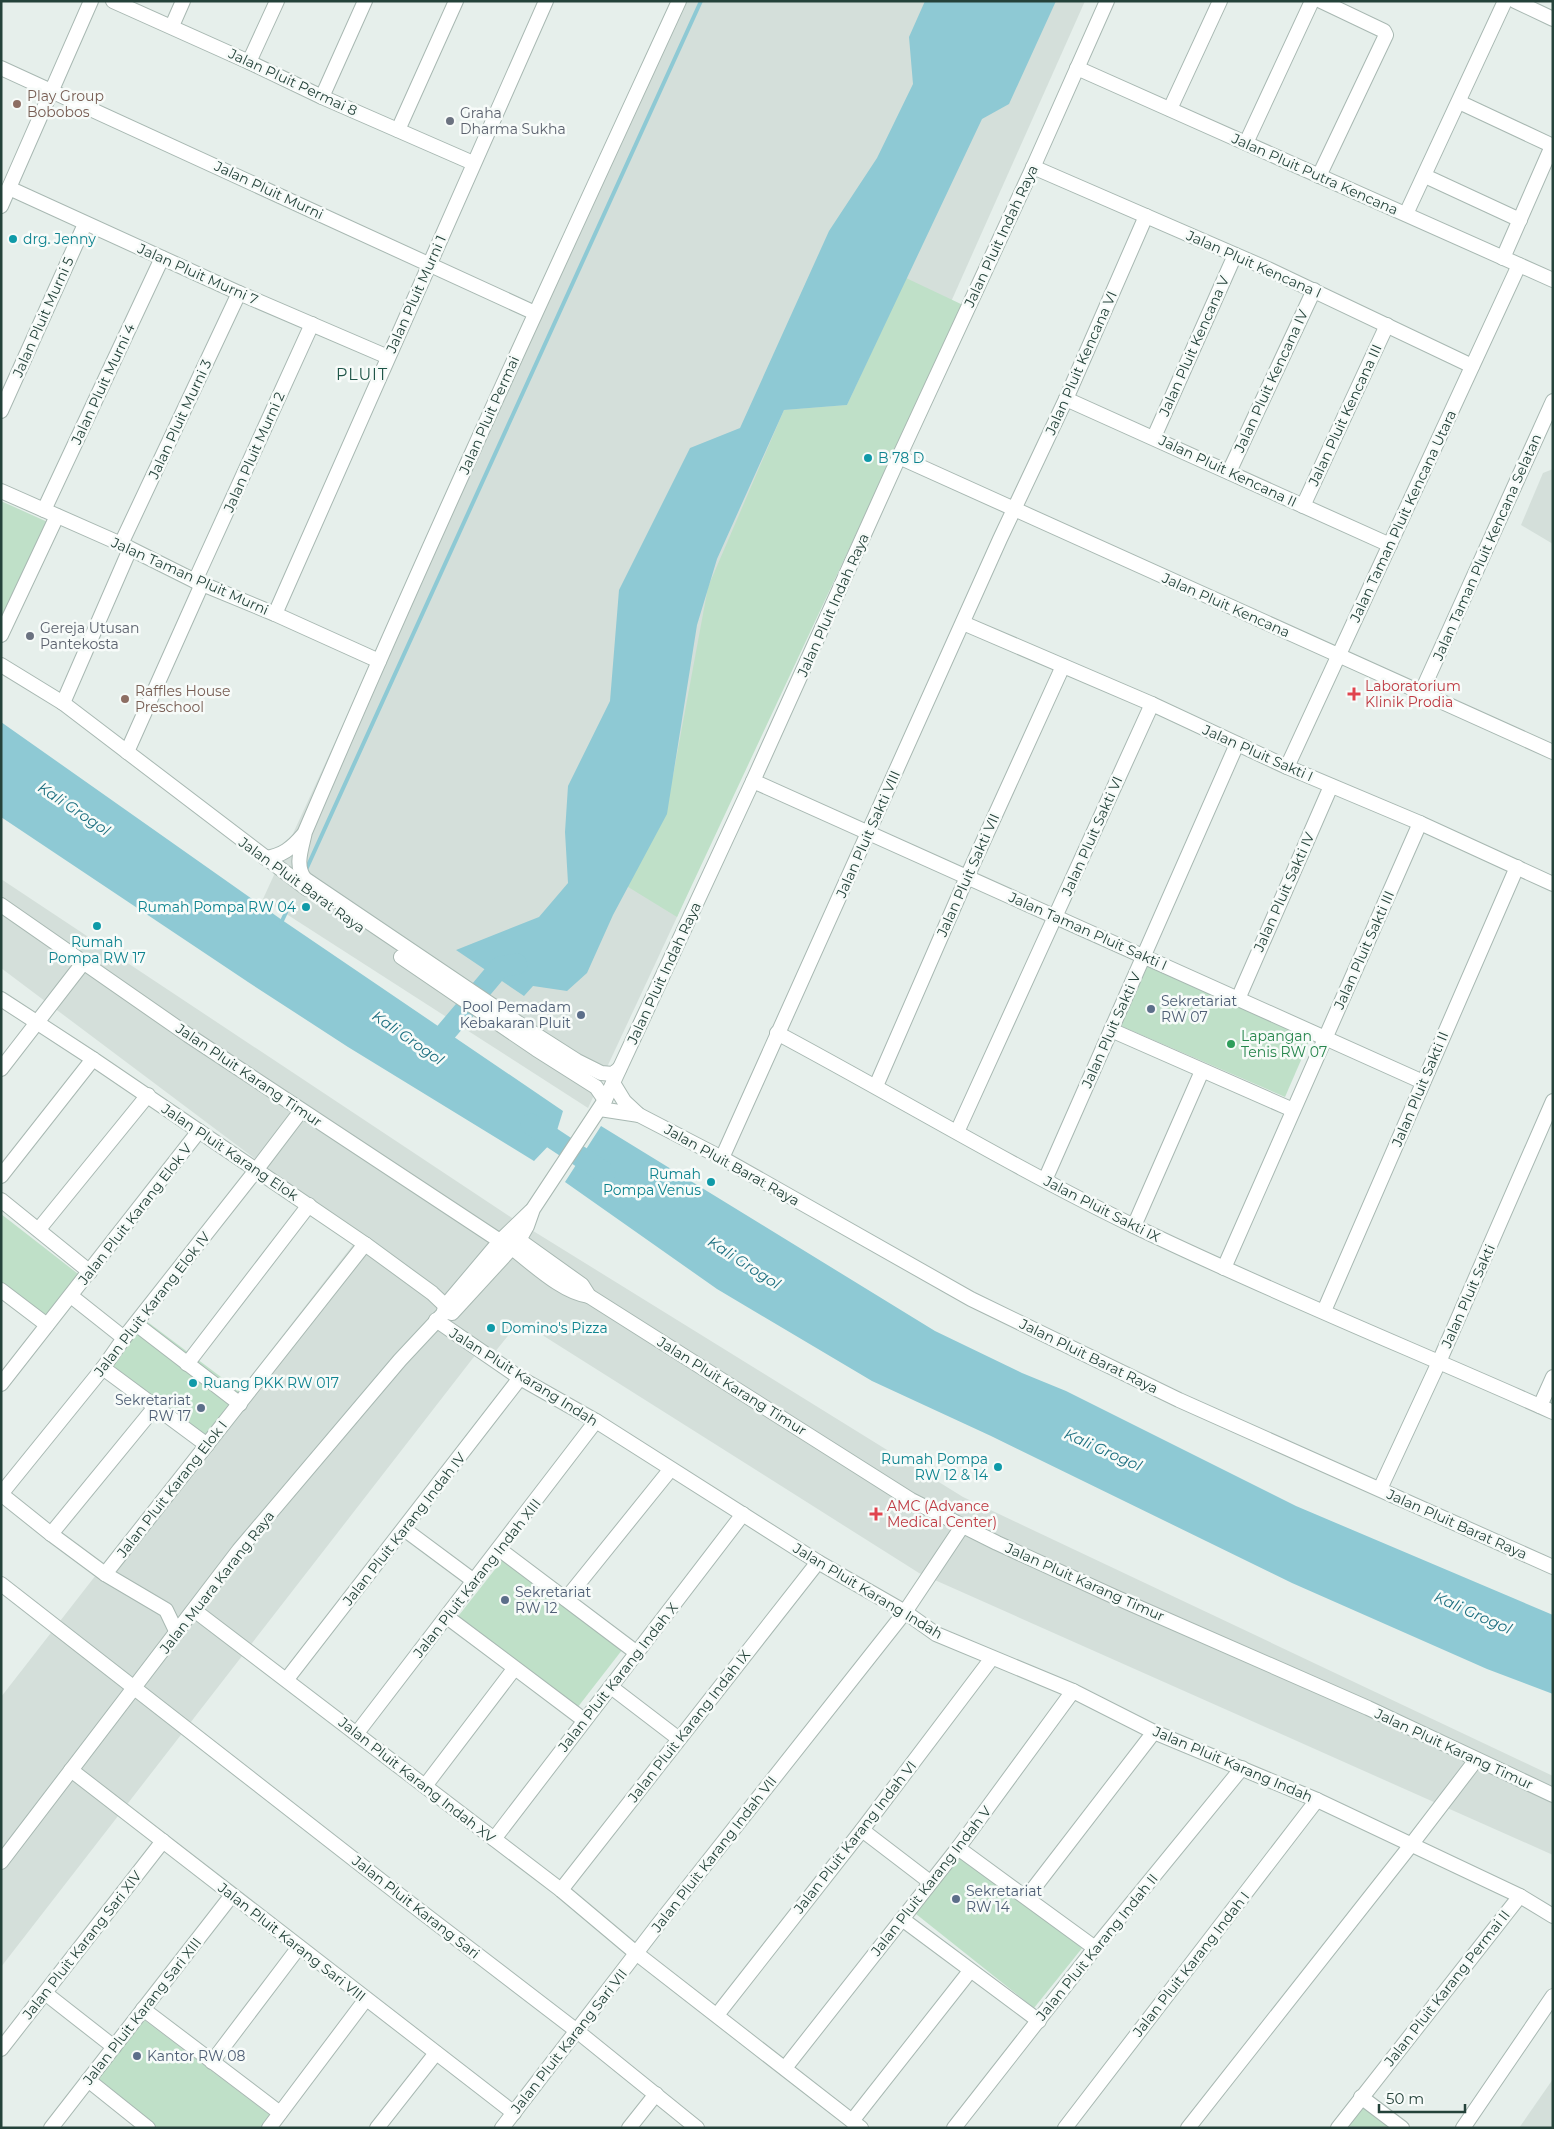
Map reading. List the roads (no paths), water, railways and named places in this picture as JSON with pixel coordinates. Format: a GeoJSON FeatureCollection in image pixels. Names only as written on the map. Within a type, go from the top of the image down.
{"type":"FeatureCollection","features":[{"type":"Feature","properties":{"kind":"street"},"geometry":{"type":"LineString","coordinates":[[1,206],[91,1]]}},
{"type":"Feature","properties":{"kind":"street","name":"Jalan Pluit Permai 8"},"geometry":{"type":"LineString","coordinates":[[113,1],[172,26],[322,97],[473,163]]}},
{"type":"Feature","properties":{"kind":"street"},"geometry":{"type":"LineString","coordinates":[[172,26],[183,1]]}},
{"type":"Feature","properties":{"kind":"street"},"geometry":{"type":"LineString","coordinates":[[249,62],[276,1]]}},
{"type":"Feature","properties":{"kind":"street"},"geometry":{"type":"LineString","coordinates":[[322,97],[365,1]]}},
{"type":"Feature","properties":{"kind":"street"},"geometry":{"type":"LineString","coordinates":[[398,130],[456,1]]}},
{"type":"Feature","properties":{"kind":"street","name":"Jalan Pluit Murni 1"},"geometry":{"type":"LineString","coordinates":[[275,614],[546,1]]}},
{"type":"Feature","properties":{"kind":"street","name":"Jalan Pluit Permai"},"geometry":{"type":"LineString","coordinates":[[305,832],[535,313],[679,1]]}},
{"type":"Feature","properties":{"kind":"street","name":"Jalan Pluit Indah Raya"},"geometry":{"type":"LineString","coordinates":[[537,1204],[592,1122],[613,1083],[754,781],[1107,1]]}},
{"type":"Feature","properties":{"kind":"street"},"geometry":{"type":"LineString","coordinates":[[1170,109],[1220,1]]}},
{"type":"Feature","properties":{"kind":"street"},"geometry":{"type":"LineString","coordinates":[[1246,143],[1312,1]]}},
{"type":"Feature","properties":{"kind":"street"},"geometry":{"type":"LineString","coordinates":[[1319,176],[1386,35],[1384,31],[1321,1]]}},
{"type":"Feature","properties":{"kind":"street"},"geometry":{"type":"LineString","coordinates":[[1406,214],[1505,1]]}},
{"type":"Feature","properties":{"kind":"street"},"geometry":{"type":"LineString","coordinates":[[1515,1],[1553,19]]}},
{"type":"Feature","properties":{"kind":"street","name":"Jalan Pluit Murni"},"geometry":{"type":"LineString","coordinates":[[1,68],[535,313]]}},
{"type":"Feature","properties":{"kind":"street","name":"Jalan Pluit Putra Kencana"},"geometry":{"type":"LineString","coordinates":[[1077,68],[1553,280]]}},
{"type":"Feature","properties":{"kind":"street"},"geometry":{"type":"LineString","coordinates":[[1459,102],[1552,146],[1503,258]]}},
{"type":"Feature","properties":{"kind":"street","name":"Jalan Pluit Kencana I"},"geometry":{"type":"LineString","coordinates":[[1033,167],[1314,290],[1472,366]]}},
{"type":"Feature","properties":{"kind":"street"},"geometry":{"type":"LineString","coordinates":[[1424,176],[1520,220]]}},
{"type":"Feature","properties":{"kind":"street","name":"Jalan Pluit Murni 7"},"geometry":{"type":"LineString","coordinates":[[9,188],[239,293],[388,357]]}},
{"type":"Feature","properties":{"kind":"street","name":"Jalan Pluit Kencana VI"},"geometry":{"type":"LineString","coordinates":[[1014,509],[1066,399],[1146,216]]}},
{"type":"Feature","properties":{"kind":"street","name":"Jalan Pluit Murni 5"},"geometry":{"type":"LineString","coordinates":[[1,411],[85,224]]}},
{"type":"Feature","properties":{"kind":"street","name":"Jalan Pluit Kencana V"},"geometry":{"type":"LineString","coordinates":[[1154,437],[1235,255]]}},
{"type":"Feature","properties":{"kind":"street","name":"Jalan Pluit Murni 4"},"geometry":{"type":"LineString","coordinates":[[44,510],[162,258]]}},
{"type":"Feature","properties":{"kind":"street","name":"Jalan Taman Pluit Kencana Utara"},"geometry":{"type":"LineString","coordinates":[[1287,767],[1519,265]]}},
{"type":"Feature","properties":{"kind":"street","name":"Jalan Pluit Kencana IV"},"geometry":{"type":"LineString","coordinates":[[1229,472],[1314,290]]}},
{"type":"Feature","properties":{"kind":"street","name":"Jalan Pluit Murni 3"},"geometry":{"type":"LineString","coordinates":[[63,702],[125,546],[239,293]]}},
{"type":"Feature","properties":{"kind":"street","name":"Jalan Pluit Murni 2"},"geometry":{"type":"LineString","coordinates":[[127,752],[312,324]]}},
{"type":"Feature","properties":{"kind":"street","name":"Jalan Pluit Kencana III"},"geometry":{"type":"LineString","coordinates":[[1303,506],[1387,325]]}},
{"type":"Feature","properties":{"kind":"street","name":"Jalan Pluit Kencana II"},"geometry":{"type":"LineString","coordinates":[[1066,399],[1154,437],[1390,545]]}},
{"type":"Feature","properties":{"kind":"street","name":"Jalan Taman Pluit Kencana Selatan"},"geometry":{"type":"LineString","coordinates":[[1421,693],[1553,401]]}},
{"type":"Feature","properties":{"kind":"street","name":"Jalan Pluit Kencana"},"geometry":{"type":"LineString","coordinates":[[899,457],[1553,752]]}},
{"type":"Feature","properties":{"kind":"street","name":"Jalan Taman Pluit Murni"},"geometry":{"type":"LineString","coordinates":[[1,491],[379,662]]}},
{"type":"Feature","properties":{"kind":"street","name":"Jalan Pluit Sakti VIII"},"geometry":{"type":"LineString","coordinates":[[722,1158],[1014,509]]}},
{"type":"Feature","properties":{"kind":"street"},"geometry":{"type":"LineString","coordinates":[[1,635],[57,516]]}},
{"type":"Feature","properties":{"kind":"street","name":"Jalan Pluit Sakti I"},"geometry":{"type":"LineString","coordinates":[[962,623],[1152,704],[1287,767],[1553,884]]}},
{"type":"Feature","properties":{"kind":"street","name":"Jalan Pluit Barat Raya"},"geometry":{"type":"LineString","coordinates":[[1,665],[63,702],[265,858],[448,989],[569,1063],[596,1087],[602,1105],[639,1115],[722,1158],[972,1300],[1179,1400],[1553,1567]]}},
{"type":"Feature","properties":{"kind":"street","name":"Jalan Pluit Sakti VII"},"geometry":{"type":"LineString","coordinates":[[876,1086],[967,877],[1063,666]]}},
{"type":"Feature","properties":{"kind":"street","name":"Jalan Pluit Sakti VI"},"geometry":{"type":"LineString","coordinates":[[957,1132],[1152,704]]}},
{"type":"Feature","properties":{"kind":"street","name":"Jalan Pluit Sakti V"},"geometry":{"type":"LineString","coordinates":[[1045,1180],[1237,744]]}},
{"type":"Feature","properties":{"kind":"street","name":"Jalan Taman Pluit Sakti I"},"geometry":{"type":"LineString","coordinates":[[754,781],[1423,1082]]}},
{"type":"Feature","properties":{"kind":"street","name":"Jalan Pluit Sakti IV"},"geometry":{"type":"LineString","coordinates":[[1238,999],[1331,786]]}},
{"type":"Feature","properties":{"kind":"street","name":"Jalan Pluit Sakti III"},"geometry":{"type":"LineString","coordinates":[[1224,1268],[1292,1110],[1420,824]]}},
{"type":"Feature","properties":{"kind":"street"},"geometry":{"type":"LineString","coordinates":[[265,858],[278,856],[288,850],[305,832]]}},
{"type":"Feature","properties":{"kind":"street","name":"Jalan Pluit Barat Raya"},"geometry":{"type":"LineString","coordinates":[[305,832],[299,861],[300,874],[305,879],[527,1036]]}},
{"type":"Feature","properties":{"kind":"street","name":"Jalan Pluit Sakti II"},"geometry":{"type":"LineString","coordinates":[[1324,1312],[1517,867]]}},
{"type":"Feature","properties":{"kind":"street","name":"Jalan Pluit Karang Timur"},"geometry":{"type":"LineString","coordinates":[[1,905],[301,1111],[510,1243],[582,1285],[589,1296],[911,1500],[1115,1597],[1368,1708],[1553,1795]]}},
{"type":"Feature","properties":{"kind":"street"},"geometry":{"type":"LineString","coordinates":[[1,1069],[83,963]]}},
{"type":"Feature","properties":{"kind":"street","name":"Jalan Pluit Karang Elok"},"geometry":{"type":"LineString","coordinates":[[1,999],[93,1058],[365,1244],[432,1293],[445,1312]]}},
{"type":"Feature","properties":{"kind":"street"},"geometry":{"type":"LineString","coordinates":[[1111,1030],[1292,1110]]}},
{"type":"Feature","properties":{"kind":"street","name":"Jalan Pluit Sakti IX"},"geometry":{"type":"LineString","coordinates":[[777,1033],[1045,1180],[1134,1226],[1224,1268],[1546,1409]]}},
{"type":"Feature","properties":{"kind":"street"},"geometry":{"type":"LineString","coordinates":[[1,1176],[93,1058]]}},
{"type":"Feature","properties":{"kind":"street","name":"Jalan Pluit Barat Raya"},"geometry":{"type":"LineString","coordinates":[[569,1063],[607,1075],[613,1074],[619,1069]]}},
{"type":"Feature","properties":{"kind":"street"},"geometry":{"type":"LineString","coordinates":[[1134,1226],[1202,1071]]}},
{"type":"Feature","properties":{"kind":"street","name":"Jalan Pluit Barat Raya"},"geometry":{"type":"LineString","coordinates":[[613,1083],[624,1101],[639,1115]]}},
{"type":"Feature","properties":{"kind":"street"},"geometry":{"type":"LineString","coordinates":[[39,1229],[148,1096]]}},
{"type":"Feature","properties":{"kind":"street","name":"Jalan Pluit Sakti"},"geometry":{"type":"LineString","coordinates":[[1380,1489],[1439,1362],[1553,1101]]}},
{"type":"Feature","properties":{"kind":"street","name":"Jalan Pluit Karang Elok IV"},"geometry":{"type":"LineString","coordinates":[[1,1494],[103,1368],[124,1338],[301,1111]]}},
{"type":"Feature","properties":{"kind":"street","name":"Jalan Pluit Karang Elok V"},"geometry":{"type":"LineString","coordinates":[[1,1384],[199,1131]]}},
{"type":"Feature","properties":{"kind":"street"},"geometry":{"type":"LineString","coordinates":[[1,1200],[90,1272]]}},
{"type":"Feature","properties":{"kind":"street","name":"Jalan Muara Karang Raya"},"geometry":{"type":"LineString","coordinates":[[1,1862],[239,1550],[445,1312],[510,1243],[525,1215],[537,1204]]}},
{"type":"Feature","properties":{"kind":"street"},"geometry":{"type":"LineString","coordinates":[[188,1364],[309,1206]]}},
{"type":"Feature","properties":{"kind":"street","name":"Jalan Pluit Karang Elok I"},"geometry":{"type":"LineString","coordinates":[[106,1574],[365,1244]]}},
{"type":"Feature","properties":{"kind":"street"},"geometry":{"type":"LineString","coordinates":[[1,1290],[47,1325]]}},
{"type":"Feature","properties":{"kind":"street","name":"Jalan Pluit Karang Elok V"},"geometry":{"type":"LineString","coordinates":[[71,1296],[124,1338]]}},
{"type":"Feature","properties":{"kind":"street","name":"Jalan Pluit Karang Indah"},"geometry":{"type":"LineString","coordinates":[[445,1312],[520,1378],[596,1421],[670,1470],[818,1562],[904,1612],[936,1634],[1074,1691],[1154,1732],[1318,1800],[1520,1896],[1553,1916]]}},
{"type":"Feature","properties":{"kind":"street"},"geometry":{"type":"LineString","coordinates":[[136,1324],[240,1404]]}},
{"type":"Feature","properties":{"kind":"street"},"geometry":{"type":"LineString","coordinates":[[103,1368],[207,1445]]}},
{"type":"Feature","properties":{"kind":"street"},"geometry":{"type":"LineString","coordinates":[[1546,1409],[1553,1377]]}},
{"type":"Feature","properties":{"kind":"street","name":"Jalan Pluit Karang Indah IV"},"geometry":{"type":"LineString","coordinates":[[287,1679],[520,1378]]}},
{"type":"Feature","properties":{"kind":"street"},"geometry":{"type":"LineString","coordinates":[[51,1534],[155,1407]]}},
{"type":"Feature","properties":{"kind":"street","name":"Jalan Pluit Karang Indah XIII"},"geometry":{"type":"LineString","coordinates":[[357,1733],[596,1421]]}},
{"type":"Feature","properties":{"kind":"street"},"geometry":{"type":"LineString","coordinates":[[566,1599],[670,1470]]}},
{"type":"Feature","properties":{"kind":"street"},"geometry":{"type":"LineString","coordinates":[[1,1494],[51,1534],[106,1574],[166,1610],[177,1633]]}},
{"type":"Feature","properties":{"kind":"street","name":"Jalan Pluit Karang Indah X"},"geometry":{"type":"LineString","coordinates":[[494,1839],[743,1514]]}},
{"type":"Feature","properties":{"kind":"street","name":"Jalan Pluit Karang Indah VII"},"geometry":{"type":"LineString","coordinates":[[636,1953],[904,1612],[963,1526]]}},
{"type":"Feature","properties":{"kind":"street"},"geometry":{"type":"LineString","coordinates":[[404,1529],[474,1581]]}},
{"type":"Feature","properties":{"kind":"street"},"geometry":{"type":"LineString","coordinates":[[499,1549],[637,1653]]}},
{"type":"Feature","properties":{"kind":"street","name":"Jalan Pluit Karang Indah IX"},"geometry":{"type":"LineString","coordinates":[[561,1890],[818,1562]]}},
{"type":"Feature","properties":{"kind":"street","name":"Jalan Pluit Karang Sari"},"geometry":{"type":"LineString","coordinates":[[1,1584],[577,2031],[697,2128]]}},
{"type":"Feature","properties":{"kind":"street","name":"Jalan Pluit Karang Indah XV"},"geometry":{"type":"LineString","coordinates":[[194,1610],[287,1679],[561,1890],[636,1953]]}},
{"type":"Feature","properties":{"kind":"street"},"geometry":{"type":"LineString","coordinates":[[446,1617],[584,1720]]}},
{"type":"Feature","properties":{"kind":"street","name":"Jalan Pluit Karang Indah VI"},"geometry":{"type":"LineString","coordinates":[[717,2015],[862,1830],[992,1658]]}},
{"type":"Feature","properties":{"kind":"street"},"geometry":{"type":"LineString","coordinates":[[425,1786],[514,1669]]}},
{"type":"Feature","properties":{"kind":"street"},"geometry":{"type":"LineString","coordinates":[[610,1687],[679,1739]]}},
{"type":"Feature","properties":{"kind":"street","name":"Jalan Pluit Karang Indah V"},"geometry":{"type":"LineString","coordinates":[[785,2068],[958,1848],[1074,1691]]}},
{"type":"Feature","properties":{"kind":"street"},"geometry":{"type":"LineString","coordinates":[[1027,1897],[1154,1732]]}},
{"type":"Feature","properties":{"kind":"street"},"geometry":{"type":"LineString","coordinates":[[1188,2128],[1476,1760]]}},
{"type":"Feature","properties":{"kind":"street","name":"Jalan Pluit Karang Indah II"},"geometry":{"type":"LineString","coordinates":[[954,2128],[1095,1948],[1242,1768]]}},
{"type":"Feature","properties":{"kind":"street","name":"Jalan Pluit Karang Sari VIII"},"geometry":{"type":"LineString","coordinates":[[71,1770],[514,2113]]}},
{"type":"Feature","properties":{"kind":"street","name":"Jalan Pluit Karang Indah I"},"geometry":{"type":"LineString","coordinates":[[1065,2128],[1318,1800]]}},
{"type":"Feature","properties":{"kind":"street"},"geometry":{"type":"LineString","coordinates":[[862,1830],[930,1882]]}},
{"type":"Feature","properties":{"kind":"street","name":"Jalan Pluit Karang Sari XIV"},"geometry":{"type":"LineString","coordinates":[[1,2048],[163,1841]]}},
{"type":"Feature","properties":{"kind":"street"},"geometry":{"type":"LineString","coordinates":[[958,1848],[1095,1948]]}},
{"type":"Feature","properties":{"kind":"street","name":"Jalan Pluit Karang Sari XIII"},"geometry":{"type":"LineString","coordinates":[[51,2128],[232,1895]]}},
{"type":"Feature","properties":{"kind":"street","name":"Jalan Pluit Karang Permai II"},"geometry":{"type":"LineString","coordinates":[[1338,2128],[1520,1896]]}},
{"type":"Feature","properties":{"kind":"street"},"geometry":{"type":"LineString","coordinates":[[902,1919],[1038,2021]]}},
{"type":"Feature","properties":{"kind":"street"},"geometry":{"type":"LineString","coordinates":[[212,2062],[299,1947]]}},
{"type":"Feature","properties":{"kind":"street"},"geometry":{"type":"LineString","coordinates":[[636,1953],[857,2124],[970,1971]]}},
{"type":"Feature","properties":{"kind":"street","name":"Jalan Pluit Karang Sari VII"},"geometry":{"type":"LineString","coordinates":[[502,2128],[636,1953]]}},
{"type":"Feature","properties":{"kind":"street"},"geometry":{"type":"LineString","coordinates":[[45,1993],[114,2047]]}},
{"type":"Feature","properties":{"kind":"street"},"geometry":{"type":"LineString","coordinates":[[1463,2128],[1553,1996]]}},
{"type":"Feature","properties":{"kind":"street"},"geometry":{"type":"LineString","coordinates":[[269,2128],[366,1999]]}},
{"type":"Feature","properties":{"kind":"street"},"geometry":{"type":"LineString","coordinates":[[143,2009],[280,2113]]}},
{"type":"Feature","properties":{"kind":"street"},"geometry":{"type":"LineString","coordinates":[[377,2128],[436,2053]]}},
{"type":"Feature","properties":{"kind":"street"},"geometry":{"type":"LineString","coordinates":[[88,2080],[148,2128]]}},
{"type":"Feature","properties":{"kind":"street"},"geometry":{"type":"LineString","coordinates":[[629,2128],[656,2094]]}},
{"type":"Feature","properties":{"kind":"street"},"geometry":{"type":"LineString","coordinates":[[1361,2097],[1402,2128]]}},
{"type":"Feature","properties":{"kind":"water"},"geometry":{"type":"Polygon","coordinates":[[[925,1],[1056,1],[1009,104],[982,119],[847,405],[784,410],[717,559],[697,625],[667,814],[613,915],[587,973],[567,991],[533,986],[524,996],[456,950],[539,917],[568,883],[565,832],[568,786],[610,701],[619,590],[690,448],[740,428],[829,231],[877,158],[913,84],[909,37],[925,1]]]}},
{"type":"Feature","properties":{"kind":"water"},"geometry":{"type":"Polygon","coordinates":[[[1,722],[282,920],[563,1111],[554,1140],[534,1161],[348,1047],[1,817],[1,722]]]}},
{"type":"Feature","properties":{"kind":"water"},"geometry":{"type":"Polygon","coordinates":[[[601,1126],[935,1331],[1022,1373],[1066,1391],[1296,1506],[1553,1615],[1553,1694],[1487,1669],[1292,1583],[991,1436],[872,1381],[717,1289],[565,1182],[601,1126]]]}},
{"type":"Feature","properties":{"kind":"waterway"},"geometry":{"type":"LineString","coordinates":[[305,872],[701,1]]}},
{"type":"Feature","properties":{"kind":"waterway"},"geometry":{"type":"LineString","coordinates":[[281,923],[290,904]]}},
{"type":"Feature","properties":{"kind":"waterway"},"geometry":{"type":"LineString","coordinates":[[479,992],[500,967],[517,964]]}},
{"type":"Feature","properties":{"kind":"waterway"},"geometry":{"type":"LineString","coordinates":[[429,1052],[468,1006]]}},
{"type":"Feature","properties":{"kind":"waterway","name":"Kali Grogol"},"geometry":{"type":"LineString","coordinates":[[531,1124],[605,1173]]}},
{"type":"Feature","properties":{"kind":"place","name":"Play Group Bobobos"},"geometry":{"type":"Point","coordinates":[17,104]}},
{"type":"Feature","properties":{"kind":"place","name":"Graha Dharma Sukha"},"geometry":{"type":"Point","coordinates":[450,121]}},
{"type":"Feature","properties":{"kind":"place","name":"drg. Jenny"},"geometry":{"type":"Point","coordinates":[13,239]}},
{"type":"Feature","properties":{"kind":"place","name":"B 78 D"},"geometry":{"type":"Point","coordinates":[868,458]}},
{"type":"Feature","properties":{"kind":"place","name":"Gereja Utusan Pantekosta"},"geometry":{"type":"Point","coordinates":[30,636]}},
{"type":"Feature","properties":{"kind":"place","name":"Laboratorium Klinik Prodia"},"geometry":{"type":"Point","coordinates":[1354,694]}},
{"type":"Feature","properties":{"kind":"place","name":"Raffles House Preschool"},"geometry":{"type":"Point","coordinates":[125,699]}},
{"type":"Feature","properties":{"kind":"place","name":"Rumah Pompa RW 04"},"geometry":{"type":"Point","coordinates":[306,907]}},
{"type":"Feature","properties":{"kind":"place","name":"Rumah Pompa RW 17"},"geometry":{"type":"Point","coordinates":[97,926]}},
{"type":"Feature","properties":{"kind":"place","name":"Sekretariat RW 07"},"geometry":{"type":"Point","coordinates":[1151,1009]}},
{"type":"Feature","properties":{"kind":"place","name":"Pool Pemadam Kebakaran Pluit"},"geometry":{"type":"Point","coordinates":[581,1015]}},
{"type":"Feature","properties":{"kind":"place","name":"Lapangan Tenis RW 07"},"geometry":{"type":"Point","coordinates":[1231,1044]}},
{"type":"Feature","properties":{"kind":"place","name":"Rumah Pompa Venus"},"geometry":{"type":"Point","coordinates":[711,1182]}},
{"type":"Feature","properties":{"kind":"place","name":"Domino's Pizza"},"geometry":{"type":"Point","coordinates":[491,1328]}},
{"type":"Feature","properties":{"kind":"place","name":"Ruang PKK RW 017"},"geometry":{"type":"Point","coordinates":[193,1383]}},
{"type":"Feature","properties":{"kind":"place","name":"Sekretariat RW 17"},"geometry":{"type":"Point","coordinates":[201,1408]}},
{"type":"Feature","properties":{"kind":"place","name":"Rumah Pompa RW 12 & 14"},"geometry":{"type":"Point","coordinates":[998,1467]}},
{"type":"Feature","properties":{"kind":"place","name":"AMC (Advance Medical Center)"},"geometry":{"type":"Point","coordinates":[876,1514]}},
{"type":"Feature","properties":{"kind":"place","name":"Sekretariat RW 12"},"geometry":{"type":"Point","coordinates":[505,1600]}},
{"type":"Feature","properties":{"kind":"place","name":"Sekretariat RW 14"},"geometry":{"type":"Point","coordinates":[956,1899]}},
{"type":"Feature","properties":{"kind":"place","name":"Kantor RW 08"},"geometry":{"type":"Point","coordinates":[137,2056]}},
{"type":"Feature","properties":{"kind":"district","name":"PLUIT"},"geometry":{"type":"Point","coordinates":[362,374]}}]}
